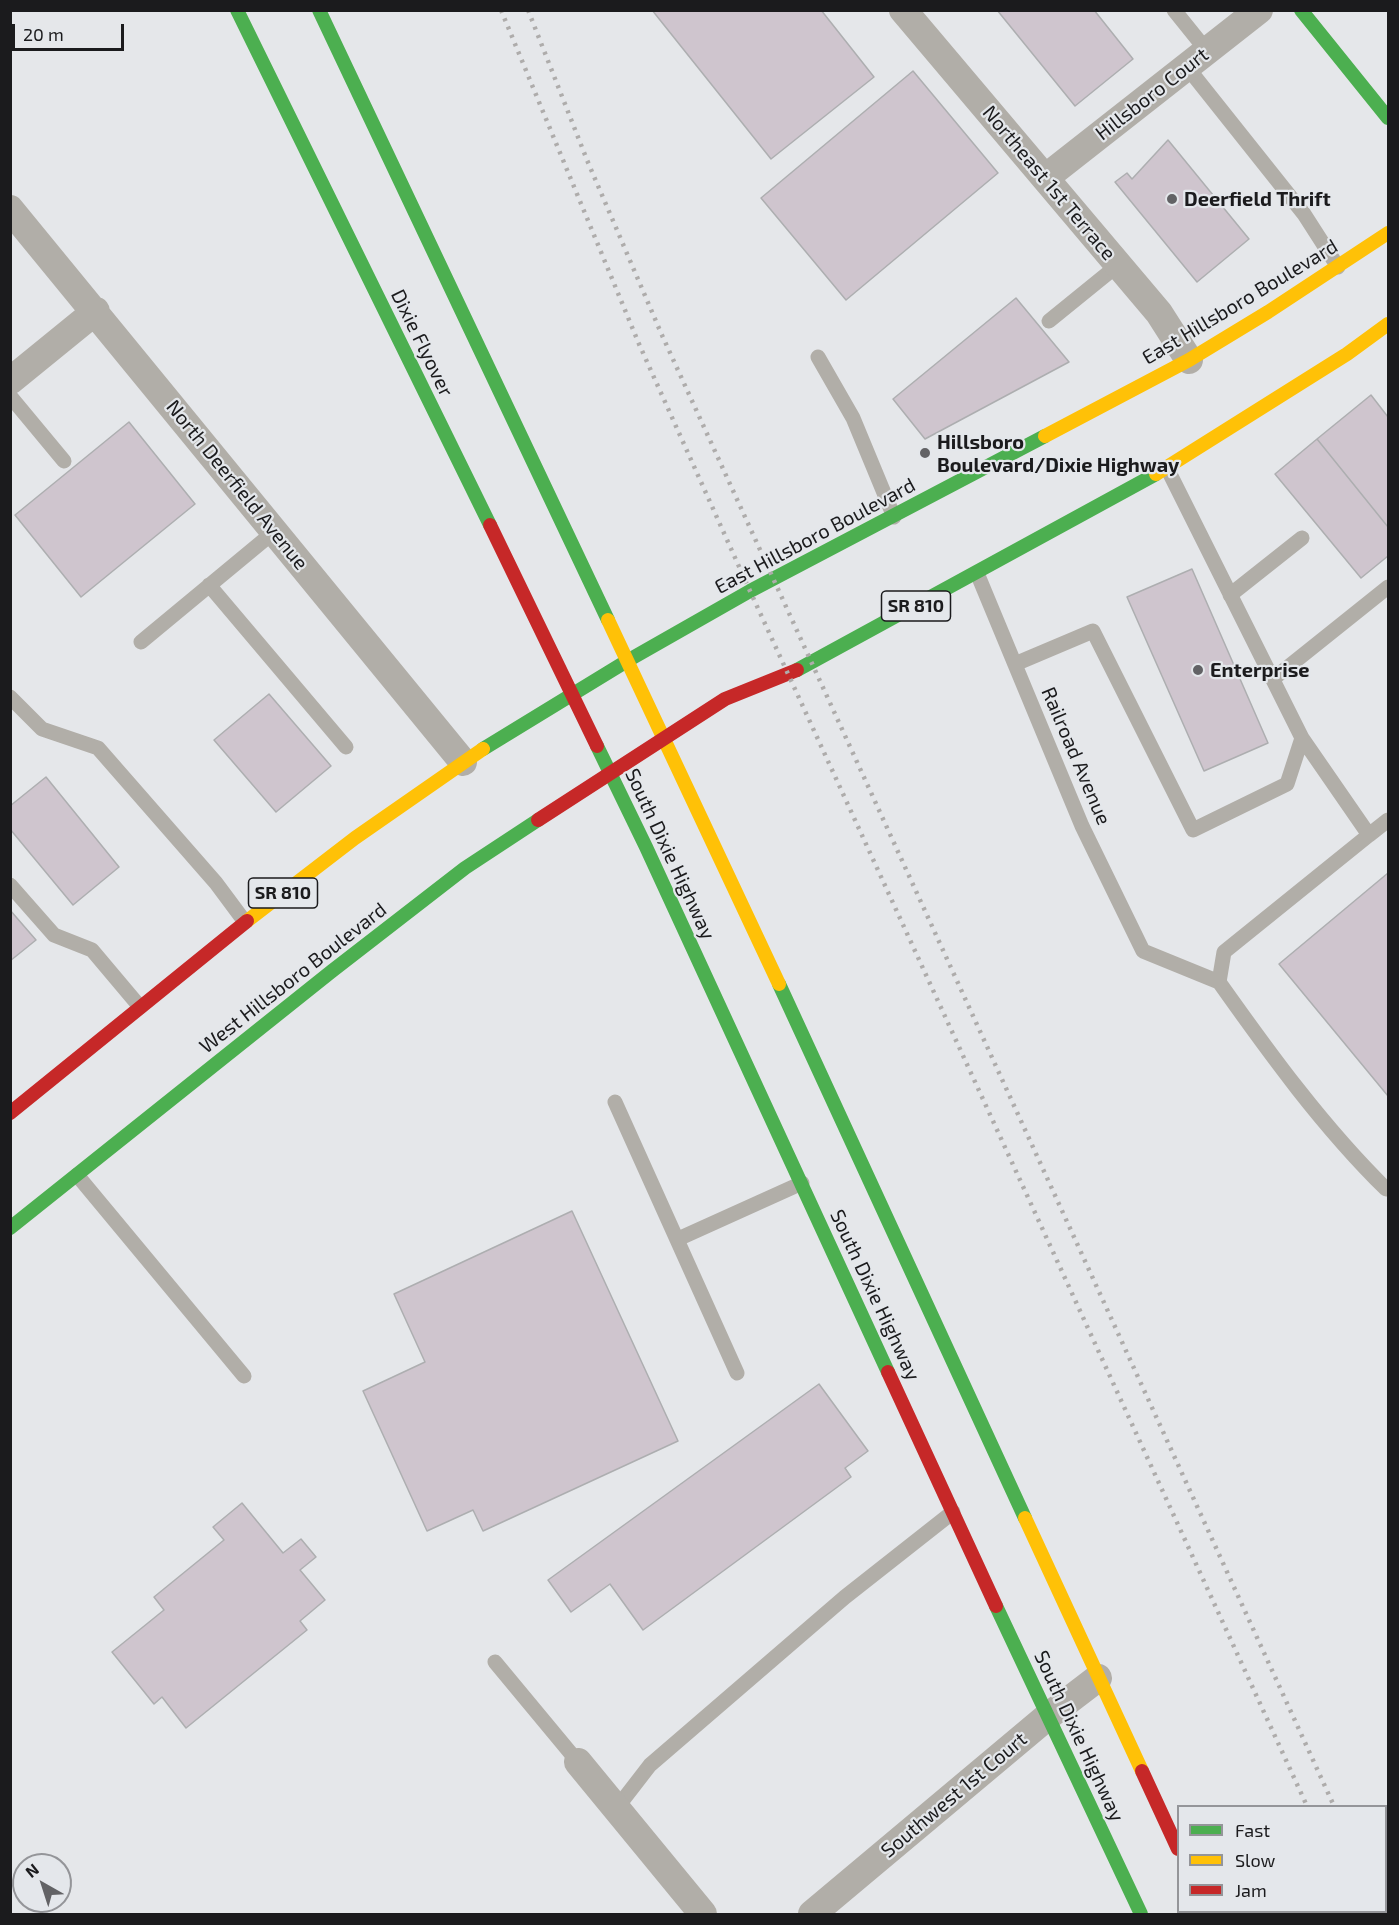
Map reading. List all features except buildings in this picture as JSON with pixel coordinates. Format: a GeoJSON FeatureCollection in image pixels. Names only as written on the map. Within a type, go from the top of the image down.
{"type":"FeatureCollection","features":[{"type":"Feature","properties":{"kind":"main road","name":"Dixie Flyover"},"geometry":{"type":"LineString","coordinates":[[237,10],[572,693]]}},
{"type":"Feature","properties":{"kind":"main road"},"geometry":{"type":"LineString","coordinates":[[319,10],[663,737],[1177,1845]]}},
{"type":"Feature","properties":{"kind":"main road"},"geometry":{"type":"LineString","coordinates":[[1300,10],[1389,118]]}},
{"type":"Feature","properties":{"kind":"main road","name":"East Hillsboro Boulevard"},"geometry":{"type":"LineString","coordinates":[[572,693],[750,591],[1189,360],[1268,312],[1389,233]]}},
{"type":"Feature","properties":{"kind":"main road","name":"SR 810"},"geometry":{"type":"LineString","coordinates":[[610,773],[725,699],[788,675],[1167,468],[1329,366],[1389,324]]}},
{"type":"Feature","properties":{"kind":"main road","name":"SR 810"},"geometry":{"type":"LineString","coordinates":[[13,1107],[245,922],[355,838],[463,762],[572,693]]}},
{"type":"Feature","properties":{"kind":"main road","name":"South Dixie Highway"},"geometry":{"type":"LineString","coordinates":[[572,693],[802,1183],[1047,1718],[1141,1914]]}},
{"type":"Feature","properties":{"kind":"main road","name":"West Hillsboro Boulevard"},"geometry":{"type":"LineString","coordinates":[[10,1228],[465,868],[610,773]]}},
{"type":"Feature","properties":{"kind":"street","name":"Northeast 1st Terrace"},"geometry":{"type":"LineString","coordinates":[[903,10],[1159,313],[1189,360]]}},
{"type":"Feature","properties":{"kind":"street","name":"Hillsboro Court"},"geometry":{"type":"LineString","coordinates":[[1045,178],[1259,10]]}},
{"type":"Feature","properties":{"kind":"street","name":"North Deerfield Avenue"},"geometry":{"type":"LineString","coordinates":[[10,209],[96,311],[463,762]]}},
{"type":"Feature","properties":{"kind":"street"},"geometry":{"type":"LineString","coordinates":[[10,381],[96,311]]}},
{"type":"Feature","properties":{"kind":"street","name":"Southwest 1st Court"},"geometry":{"type":"LineString","coordinates":[[812,1914],[1098,1678]]}},
{"type":"Feature","properties":{"kind":"street"},"geometry":{"type":"LineString","coordinates":[[578,1762],[696,1912]]}},
{"type":"Feature","properties":{"kind":"lane"},"geometry":{"type":"LineString","coordinates":[[1174,10],[1197,59],[1338,267]]}},
{"type":"Feature","properties":{"kind":"lane"},"geometry":{"type":"LineString","coordinates":[[1049,321],[1118,264]]}},
{"type":"Feature","properties":{"kind":"lane"},"geometry":{"type":"LineString","coordinates":[[818,357],[853,417],[894,516]]}},
{"type":"Feature","properties":{"kind":"lane"},"geometry":{"type":"LineString","coordinates":[[10,396],[64,461]]}},
{"type":"Feature","properties":{"kind":"lane"},"geometry":{"type":"LineString","coordinates":[[1167,468],[1302,738],[1369,835]]}},
{"type":"Feature","properties":{"kind":"lane"},"geometry":{"type":"LineString","coordinates":[[141,642],[275,531]]}},
{"type":"Feature","properties":{"kind":"lane"},"geometry":{"type":"LineString","coordinates":[[1230,595],[1302,538]]}},
{"type":"Feature","properties":{"kind":"lane","name":"Railroad Avenue"},"geometry":{"type":"LineString","coordinates":[[977,573],[1082,826],[1143,951],[1219,982]]}},
{"type":"Feature","properties":{"kind":"lane"},"geometry":{"type":"LineString","coordinates":[[209,585],[346,747]]}},
{"type":"Feature","properties":{"kind":"lane"},"geometry":{"type":"LineString","coordinates":[[1273,679],[1389,586]]}},
{"type":"Feature","properties":{"kind":"lane"},"geometry":{"type":"LineString","coordinates":[[1015,664],[1093,631],[1192,830],[1287,784],[1302,738]]}},
{"type":"Feature","properties":{"kind":"lane"},"geometry":{"type":"LineString","coordinates":[[10,697],[42,729],[98,748],[216,883],[245,922]]}},
{"type":"Feature","properties":{"kind":"lane"},"geometry":{"type":"LineString","coordinates":[[1389,820],[1224,952],[1219,982],[1267,1049],[1354,1158],[1386,1189],[1389,1189]]}},
{"type":"Feature","properties":{"kind":"lane"},"geometry":{"type":"LineString","coordinates":[[10,885],[54,935],[92,950],[140,1007]]}},
{"type":"Feature","properties":{"kind":"lane"},"geometry":{"type":"LineString","coordinates":[[615,1102],[737,1373]]}},
{"type":"Feature","properties":{"kind":"lane"},"geometry":{"type":"LineString","coordinates":[[77,1175],[244,1376]]}},
{"type":"Feature","properties":{"kind":"lane"},"geometry":{"type":"LineString","coordinates":[[678,1239],[802,1183]]}},
{"type":"Feature","properties":{"kind":"lane"},"geometry":{"type":"LineString","coordinates":[[616,1809],[650,1765],[845,1597],[953,1512]]}},
{"type":"Feature","properties":{"kind":"lane"},"geometry":{"type":"LineString","coordinates":[[495,1662],[578,1762]]}},
{"type":"Feature","properties":{"kind":"railway"},"geometry":{"type":"LineString","coordinates":[[501,10],[639,344],[1307,1805]]}},
{"type":"Feature","properties":{"kind":"railway"},"geometry":{"type":"LineString","coordinates":[[528,10],[587,160],[661,333],[1334,1805]]}},
{"type":"Feature","properties":{"kind":"traffic: fast"},"geometry":{"type":"LineString","coordinates":[[237,10],[490,525]]}},
{"type":"Feature","properties":{"kind":"traffic: fast"},"geometry":{"type":"LineString","coordinates":[[319,10],[608,620]]}},
{"type":"Feature","properties":{"kind":"traffic: fast"},"geometry":{"type":"LineString","coordinates":[[1301,10],[1388,118]]}},
{"type":"Feature","properties":{"kind":"traffic: fast"},"geometry":{"type":"LineString","coordinates":[[483,749],[627,661],[750,591],[1045,436]]}},
{"type":"Feature","properties":{"kind":"traffic: fast"},"geometry":{"type":"LineString","coordinates":[[797,670],[1156,474]]}},
{"type":"Feature","properties":{"kind":"traffic: fast"},"geometry":{"type":"LineString","coordinates":[[597,746],[646,847],[888,1372]]}},
{"type":"Feature","properties":{"kind":"traffic: fast"},"geometry":{"type":"LineString","coordinates":[[10,1228],[465,868],[538,820]]}},
{"type":"Feature","properties":{"kind":"traffic: fast"},"geometry":{"type":"LineString","coordinates":[[779,984],[1025,1518]]}},
{"type":"Feature","properties":{"kind":"traffic: fast"},"geometry":{"type":"LineString","coordinates":[[996,1606],[1141,1914]]}},
{"type":"Feature","properties":{"kind":"traffic: slow"},"geometry":{"type":"LineString","coordinates":[[1045,436],[1189,360],[1268,312],[1388,233]]}},
{"type":"Feature","properties":{"kind":"traffic: slow"},"geometry":{"type":"LineString","coordinates":[[1156,474],[1347,354],[1388,324]]}},
{"type":"Feature","properties":{"kind":"traffic: slow"},"geometry":{"type":"LineString","coordinates":[[608,620],[779,984]]}},
{"type":"Feature","properties":{"kind":"traffic: slow"},"geometry":{"type":"LineString","coordinates":[[247,921],[355,838],[483,749]]}},
{"type":"Feature","properties":{"kind":"traffic: slow"},"geometry":{"type":"LineString","coordinates":[[1025,1518],[1142,1771]]}},
{"type":"Feature","properties":{"kind":"traffic: jam"},"geometry":{"type":"LineString","coordinates":[[490,525],[597,746]]}},
{"type":"Feature","properties":{"kind":"traffic: jam"},"geometry":{"type":"LineString","coordinates":[[538,820],[725,699],[797,670]]}},
{"type":"Feature","properties":{"kind":"traffic: jam"},"geometry":{"type":"LineString","coordinates":[[10,1113],[247,921]]}},
{"type":"Feature","properties":{"kind":"traffic: jam"},"geometry":{"type":"LineString","coordinates":[[888,1372],[996,1606]]}},
{"type":"Feature","properties":{"kind":"traffic: jam"},"geometry":{"type":"LineString","coordinates":[[1142,1771],[1177,1847]]}},
{"type":"Feature","properties":{"kind":"place","name":"Deerfield Thrift"},"geometry":{"type":"Point","coordinates":[1172,199]}},
{"type":"Feature","properties":{"kind":"place","name":"Hillsboro Boulevard/Dixie Highway"},"geometry":{"type":"Point","coordinates":[925,453]}},
{"type":"Feature","properties":{"kind":"place","name":"Enterprise"},"geometry":{"type":"Point","coordinates":[1198,670]}}]}
